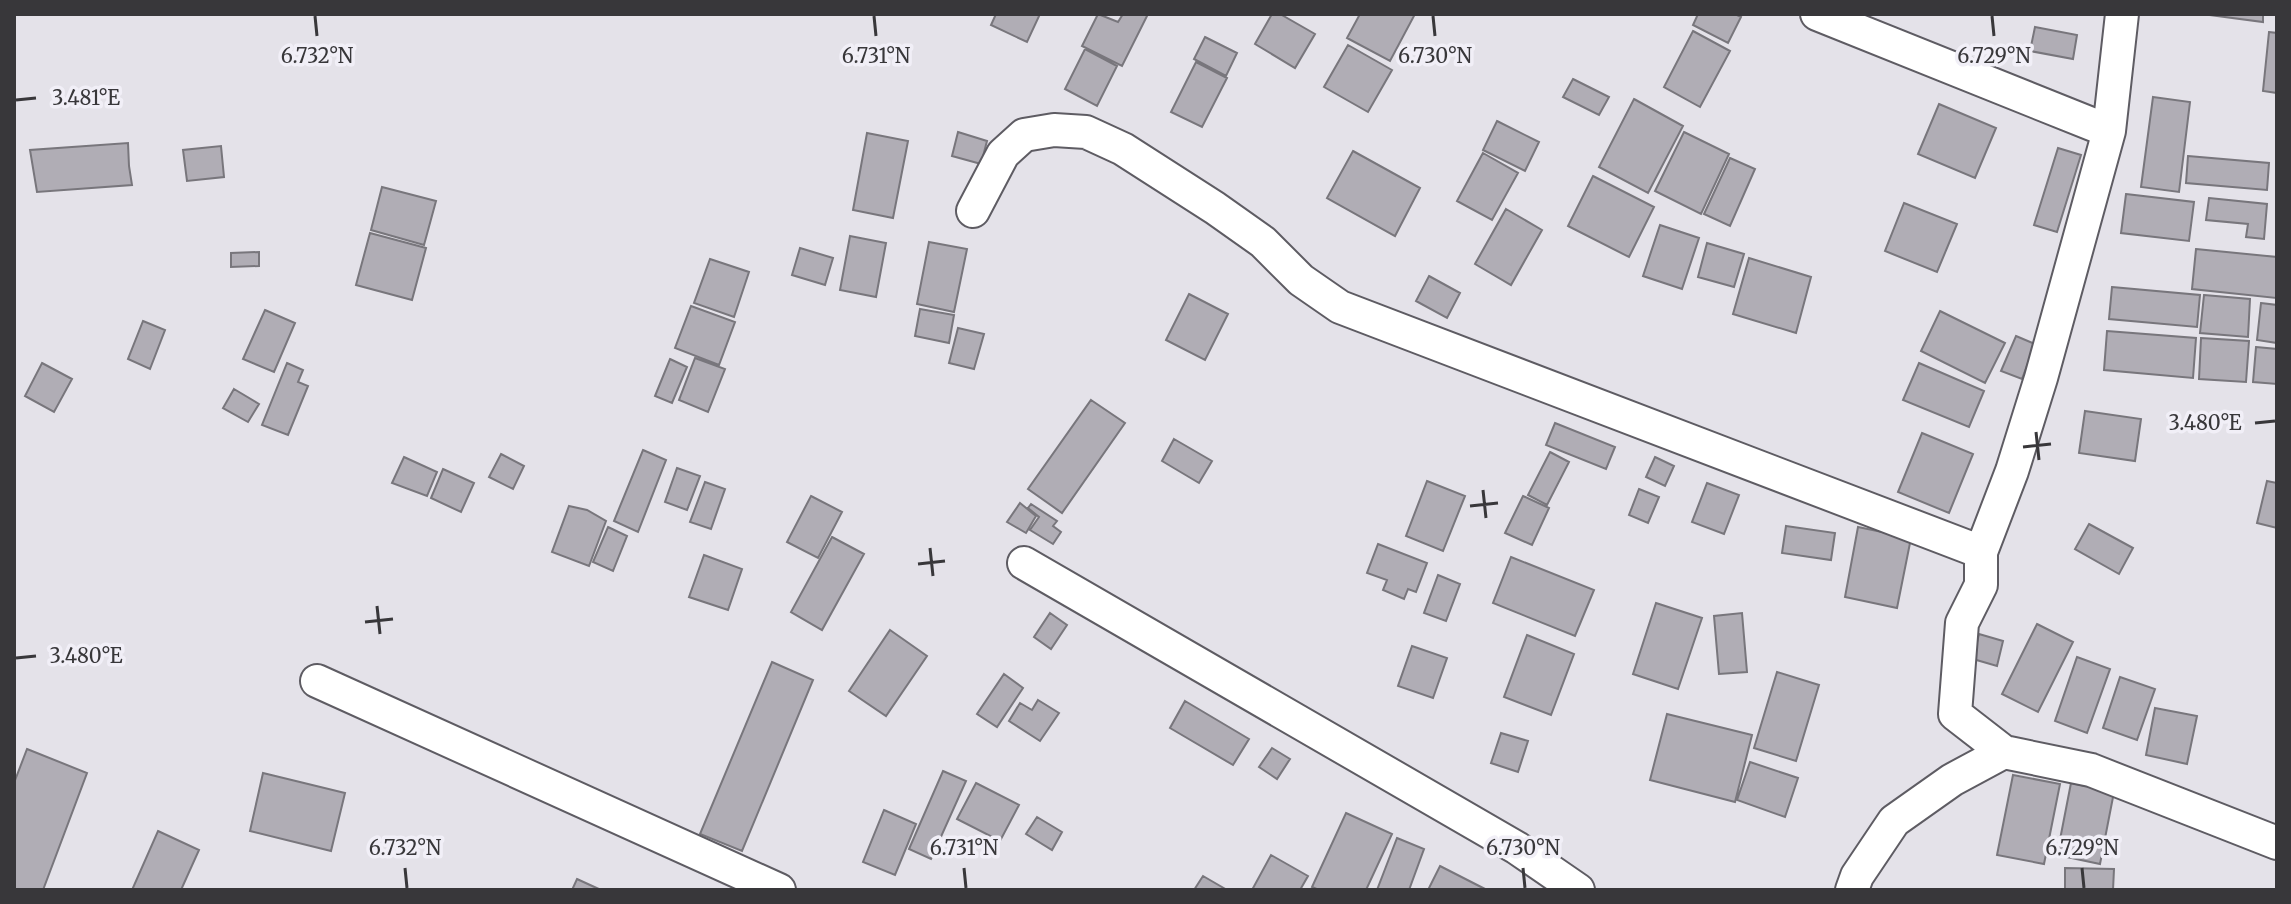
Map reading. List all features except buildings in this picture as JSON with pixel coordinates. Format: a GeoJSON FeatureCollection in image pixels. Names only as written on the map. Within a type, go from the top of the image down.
{"type":"FeatureCollection","features":[{"type":"Feature","properties":{"kind":"street"},"geometry":{"type":"LineString","coordinates":[[1817,14],[2109,131]]}},
{"type":"Feature","properties":{"kind":"street"},"geometry":{"type":"LineString","coordinates":[[2122,14],[2109,131],[2041,378],[2012,471],[1981,552],[1981,585],[1962,623],[1955,714],[2004,752],[2091,770],[2277,843]]}},
{"type":"Feature","properties":{"kind":"street"},"geometry":{"type":"LineString","coordinates":[[973,211],[1003,154],[1024,135],[1054,130],[1086,132],[1123,149],[1215,208],[1263,242],[1301,280],[1340,307],[1981,552]]}},
{"type":"Feature","properties":{"kind":"street"},"geometry":{"type":"LineString","coordinates":[[1024,563],[1517,848],[1578,890]]}},
{"type":"Feature","properties":{"kind":"street"},"geometry":{"type":"LineString","coordinates":[[317,681],[779,890]]}},
{"type":"Feature","properties":{"kind":"street"},"geometry":{"type":"LineString","coordinates":[[1852,890],[1857,876],[1894,821],[1952,780],[2004,752]]}}]}
